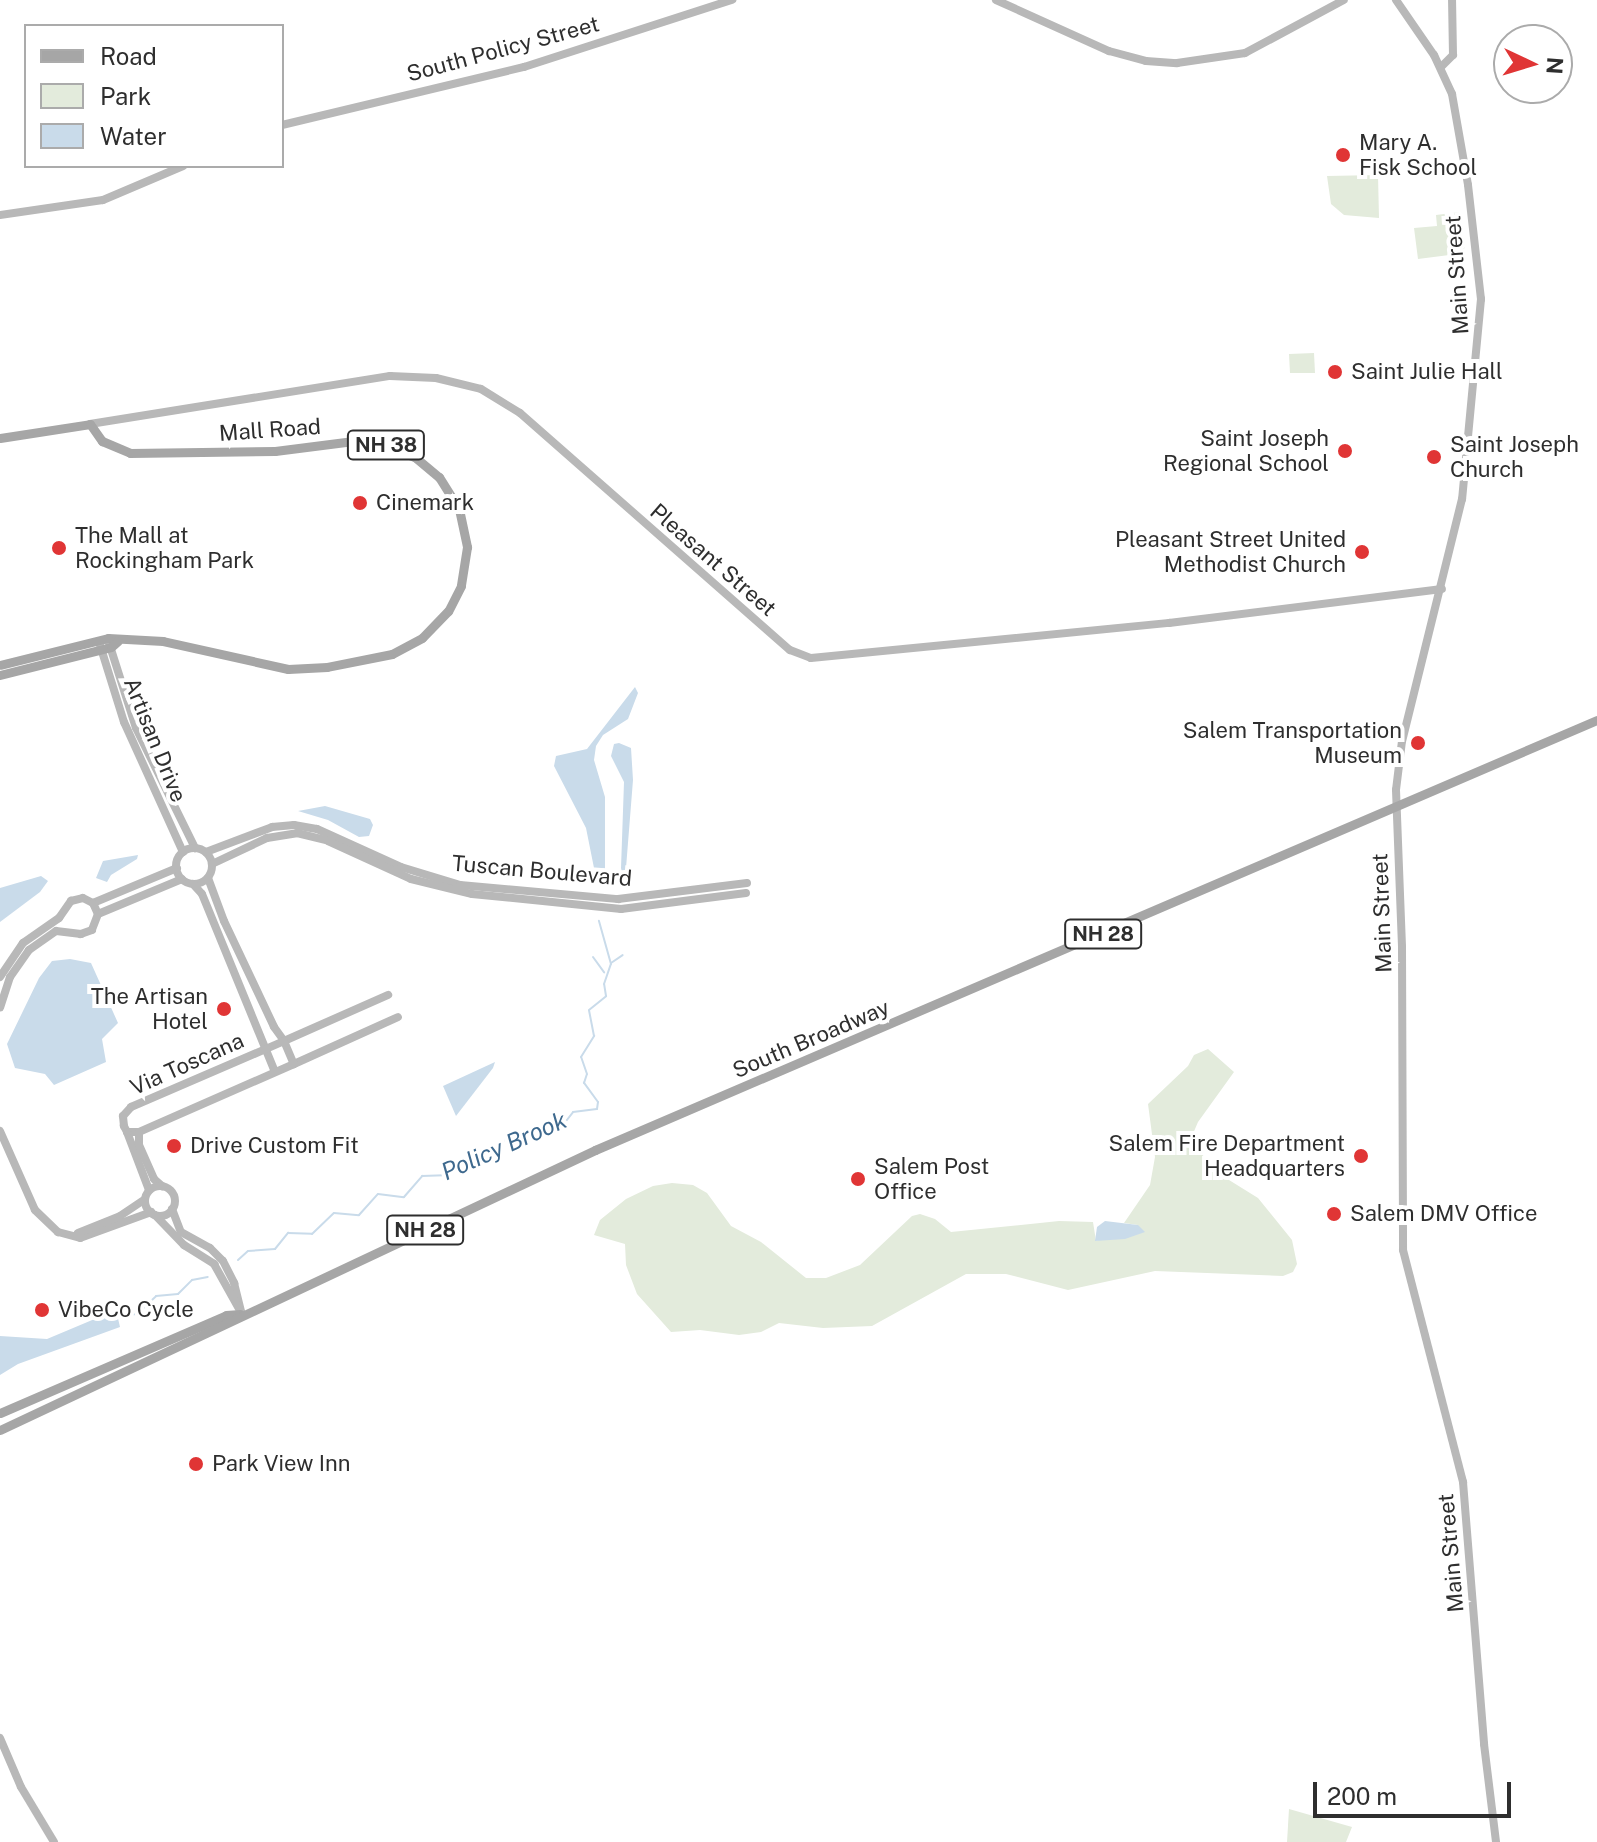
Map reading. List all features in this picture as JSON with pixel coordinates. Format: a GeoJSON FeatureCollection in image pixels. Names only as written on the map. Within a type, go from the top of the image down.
{"type":"FeatureCollection","features":[{"type":"Feature","properties":{"kind":"main road","name":"South Policy Street"},"geometry":{"type":"LineString","coordinates":[[284,125],[524,67],[732,0]]}},
{"type":"Feature","properties":{"kind":"main road"},"geometry":{"type":"LineString","coordinates":[[996,0],[1109,51],[1146,61],[1177,63],[1245,53],[1344,0]]}},
{"type":"Feature","properties":{"kind":"main road","name":"Main Street"},"geometry":{"type":"LineString","coordinates":[[1396,0],[1441,67],[1452,94],[1462,143],[1481,315],[1468,458],[1442,589],[1402,741],[1397,771],[1397,805],[1402,947],[1403,1250],[1463,1482],[1484,1744],[1496,1842]]}},
{"type":"Feature","properties":{"kind":"main road"},"geometry":{"type":"LineString","coordinates":[[1441,67],[1454,53],[1452,0]]}},
{"type":"Feature","properties":{"kind":"main road"},"geometry":{"type":"LineString","coordinates":[[0,215],[103,200],[178,168]]}},
{"type":"Feature","properties":{"kind":"main road","name":"Pleasant Street"},"geometry":{"type":"LineString","coordinates":[[0,438],[390,376],[436,378],[481,389],[520,413],[790,650],[811,658],[1179,622],[1442,589]]}},
{"type":"Feature","properties":{"kind":"main road","name":"Mall Road"},"geometry":{"type":"LineString","coordinates":[[0,665],[107,643],[163,641],[288,669],[327,667],[392,654],[429,633],[453,603],[466,565],[467,538],[456,501],[439,477],[416,458],[391,446],[353,441],[275,451],[130,453],[102,441],[90,424]]}},
{"type":"Feature","properties":{"kind":"main road","name":"Mall Road"},"geometry":{"type":"LineString","coordinates":[[0,675],[107,643]]}},
{"type":"Feature","properties":{"kind":"main road","name":"Artisan Drive"},"geometry":{"type":"LineString","coordinates":[[107,643],[136,728],[195,848]]}},
{"type":"Feature","properties":{"kind":"main road","name":"Artisan Drive"},"geometry":{"type":"LineString","coordinates":[[107,643],[124,722],[183,852]]}},
{"type":"Feature","properties":{"kind":"main road","name":"NH 28"},"geometry":{"type":"LineString","coordinates":[[1397,805],[1597,720]]}},
{"type":"Feature","properties":{"kind":"main road","name":"South Broadway"},"geometry":{"type":"LineString","coordinates":[[0,1430],[123,1375],[242,1314],[595,1150],[995,981],[1397,805]]}},
{"type":"Feature","properties":{"kind":"main road","name":"Tuscan Boulevard"},"geometry":{"type":"LineString","coordinates":[[206,852],[272,827],[294,825],[317,829],[401,867],[460,885],[618,899],[747,883]]}},
{"type":"Feature","properties":{"kind":"main road","name":"Tuscan Boulevard"},"geometry":{"type":"LineString","coordinates":[[212,864],[267,838],[297,833],[328,841],[411,879],[472,894],[621,909],[746,893]]}},
{"type":"Feature","properties":{"kind":"main road"},"geometry":{"type":"LineString","coordinates":[[275,1072],[202,894],[193,884],[182,879],[177,868],[183,852],[195,848],[206,852],[212,864],[208,878],[274,1027],[294,1064]]}},
{"type":"Feature","properties":{"kind":"main road"},"geometry":{"type":"LineString","coordinates":[[0,977],[23,943],[59,918],[77,899],[93,903],[177,868]]}},
{"type":"Feature","properties":{"kind":"main road"},"geometry":{"type":"LineString","coordinates":[[193,884],[208,878]]}},
{"type":"Feature","properties":{"kind":"main road"},"geometry":{"type":"LineString","coordinates":[[98,914],[182,879]]}},
{"type":"Feature","properties":{"kind":"main road"},"geometry":{"type":"LineString","coordinates":[[0,1007],[10,977],[29,950],[56,931],[75,933],[92,930],[98,914],[93,903]]}},
{"type":"Feature","properties":{"kind":"main road"},"geometry":{"type":"LineString","coordinates":[[64,910],[66,926],[75,933]]}},
{"type":"Feature","properties":{"kind":"main road","name":"Via Toscana"},"geometry":{"type":"LineString","coordinates":[[147,1195],[123,1116],[131,1107],[388,995]]}},
{"type":"Feature","properties":{"kind":"main road","name":"Via Toscana"},"geometry":{"type":"LineString","coordinates":[[127,1132],[139,1132],[398,1017]]}},
{"type":"Feature","properties":{"kind":"main road"},"geometry":{"type":"LineString","coordinates":[[0,1131],[35,1210],[51,1228],[65,1235],[80,1238],[153,1213],[165,1215],[172,1209]]}},
{"type":"Feature","properties":{"kind":"main road","name":"Via Toscana"},"geometry":{"type":"LineString","coordinates":[[139,1132],[139,1145],[154,1179],[162,1186]]}},
{"type":"Feature","properties":{"kind":"main road"},"geometry":{"type":"LineString","coordinates":[[65,1235],[82,1232],[120,1216],[162,1186],[174,1195],[172,1209],[181,1232],[210,1248],[223,1261],[234,1283],[242,1314]]}},
{"type":"Feature","properties":{"kind":"main road"},"geometry":{"type":"LineString","coordinates":[[147,1195],[153,1213],[181,1242],[214,1264],[242,1314]]}},
{"type":"Feature","properties":{"kind":"main road","name":"South Broadway"},"geometry":{"type":"LineString","coordinates":[[3,1410],[226,1315],[242,1314]]}},
{"type":"Feature","properties":{"kind":"main road"},"geometry":{"type":"LineString","coordinates":[[0,1738],[21,1787],[54,1842]]}},
{"type":"Feature","properties":{"kind":"green space"},"geometry":{"type":"Polygon","coordinates":[[[1378,175],[1379,218],[1344,215],[1331,204],[1327,176],[1378,175]]]}},
{"type":"Feature","properties":{"kind":"green space"},"geometry":{"type":"Polygon","coordinates":[[[1460,212],[1465,253],[1418,259],[1414,228],[1437,226],[1436,215],[1460,212]]]}},
{"type":"Feature","properties":{"kind":"green space"},"geometry":{"type":"Polygon","coordinates":[[[1314,353],[1315,373],[1290,373],[1289,354],[1314,353]]]}},
{"type":"Feature","properties":{"kind":"green space"},"geometry":{"type":"Polygon","coordinates":[[[1208,1049],[1234,1072],[1198,1122],[1192,1136],[1195,1148],[1229,1180],[1258,1198],[1292,1240],[1297,1264],[1293,1272],[1283,1276],[1155,1271],[1068,1290],[1006,1274],[966,1274],[872,1326],[823,1328],[779,1323],[761,1332],[739,1335],[700,1330],[671,1332],[637,1294],[626,1265],[625,1244],[594,1235],[600,1220],[626,1199],[653,1186],[672,1183],[693,1185],[707,1193],[731,1226],[761,1242],[806,1278],[826,1278],[860,1265],[912,1216],[920,1214],[935,1219],[951,1232],[1059,1221],[1093,1222],[1096,1241],[1138,1225],[1124,1223],[1150,1185],[1155,1157],[1148,1104],[1188,1066],[1194,1055],[1208,1049]]]}},
{"type":"Feature","properties":{"kind":"green space"},"geometry":{"type":"Polygon","coordinates":[[[1289,1809],[1352,1827],[1346,1842],[1287,1842],[1289,1809]]]}},
{"type":"Feature","properties":{"kind":"water"},"geometry":{"type":"Polygon","coordinates":[[[635,687],[638,693],[628,719],[603,735],[596,746],[594,760],[605,797],[605,886],[595,873],[586,828],[554,766],[556,756],[587,749],[635,687]]]}},
{"type":"Feature","properties":{"kind":"water"},"geometry":{"type":"Polygon","coordinates":[[[614,744],[631,748],[633,780],[626,868],[633,878],[629,887],[625,887],[621,868],[624,782],[611,756],[614,744]]]}},
{"type":"Feature","properties":{"kind":"water"},"geometry":{"type":"Polygon","coordinates":[[[325,806],[370,819],[373,825],[369,836],[359,837],[328,820],[298,811],[325,806]]]}},
{"type":"Feature","properties":{"kind":"water"},"geometry":{"type":"Polygon","coordinates":[[[138,855],[137,859],[111,875],[107,882],[96,878],[103,861],[138,855]]]}},
{"type":"Feature","properties":{"kind":"water"},"geometry":{"type":"Polygon","coordinates":[[[41,876],[48,881],[40,892],[0,922],[0,888],[41,876]]]}},
{"type":"Feature","properties":{"kind":"water"},"geometry":{"type":"Polygon","coordinates":[[[70,959],[91,963],[118,1023],[102,1039],[106,1062],[54,1085],[45,1074],[15,1068],[7,1044],[39,978],[52,961],[70,959]]]}},
{"type":"Feature","properties":{"kind":"water"},"geometry":{"type":"Polygon","coordinates":[[[495,1062],[493,1068],[456,1116],[443,1086],[495,1062]]]}},
{"type":"Feature","properties":{"kind":"water"},"geometry":{"type":"Polygon","coordinates":[[[1105,1221],[1138,1225],[1145,1232],[1125,1239],[1095,1241],[1097,1227],[1105,1221]]]}},
{"type":"Feature","properties":{"kind":"water"},"geometry":{"type":"Polygon","coordinates":[[[116,1310],[120,1327],[18,1364],[0,1375],[0,1336],[47,1339],[116,1310]]]}},
{"type":"Feature","properties":{"kind":"waterway","name":"Policy Brook"},"geometry":{"type":"LineString","coordinates":[[238,1260],[248,1251],[275,1249],[288,1233],[312,1234],[334,1213],[359,1215],[378,1194],[404,1197],[422,1176],[451,1175],[468,1157],[495,1155],[499,1144],[505,1140],[529,1139],[545,1124],[563,1125],[573,1112],[597,1109],[598,1102],[584,1083],[587,1074],[581,1057],[594,1036],[589,1010],[606,996],[604,984],[611,964],[599,921]]}},
{"type":"Feature","properties":{"kind":"waterway"},"geometry":{"type":"LineString","coordinates":[[611,963],[623,955]]}},
{"type":"Feature","properties":{"kind":"waterway"},"geometry":{"type":"LineString","coordinates":[[593,957],[604,972]]}},
{"type":"Feature","properties":{"kind":"waterway","name":"Policy Brook"},"geometry":{"type":"LineString","coordinates":[[115,1316],[137,1314],[156,1296],[178,1294],[192,1280],[208,1277]]}},
{"type":"Feature","properties":{"kind":"place","name":"Mary A. Fisk School"},"geometry":{"type":"Point","coordinates":[1343,155]}},
{"type":"Feature","properties":{"kind":"place","name":"Saint Julie Hall"},"geometry":{"type":"Point","coordinates":[1335,372]}},
{"type":"Feature","properties":{"kind":"place","name":"Saint Joseph Regional School"},"geometry":{"type":"Point","coordinates":[1345,451]}},
{"type":"Feature","properties":{"kind":"place","name":"Saint Joseph Church"},"geometry":{"type":"Point","coordinates":[1434,457]}},
{"type":"Feature","properties":{"kind":"place","name":"Cinemark"},"geometry":{"type":"Point","coordinates":[360,503]}},
{"type":"Feature","properties":{"kind":"place","name":"The Mall at Rockingham Park"},"geometry":{"type":"Point","coordinates":[59,548]}},
{"type":"Feature","properties":{"kind":"place","name":"Pleasant Street United Methodist Church"},"geometry":{"type":"Point","coordinates":[1362,552]}},
{"type":"Feature","properties":{"kind":"place","name":"Salem Transportation Museum"},"geometry":{"type":"Point","coordinates":[1418,743]}},
{"type":"Feature","properties":{"kind":"place","name":"The Artisan Hotel"},"geometry":{"type":"Point","coordinates":[224,1009]}},
{"type":"Feature","properties":{"kind":"place","name":"Drive Custom Fit"},"geometry":{"type":"Point","coordinates":[174,1146]}},
{"type":"Feature","properties":{"kind":"place","name":"Salem Fire Department Headquarters"},"geometry":{"type":"Point","coordinates":[1361,1156]}},
{"type":"Feature","properties":{"kind":"place","name":"Salem Post Office"},"geometry":{"type":"Point","coordinates":[858,1179]}},
{"type":"Feature","properties":{"kind":"place","name":"Salem DMV Office"},"geometry":{"type":"Point","coordinates":[1334,1214]}},
{"type":"Feature","properties":{"kind":"place","name":"VibeCo Cycle"},"geometry":{"type":"Point","coordinates":[42,1310]}},
{"type":"Feature","properties":{"kind":"place","name":"Park View Inn"},"geometry":{"type":"Point","coordinates":[196,1464]}}]}
